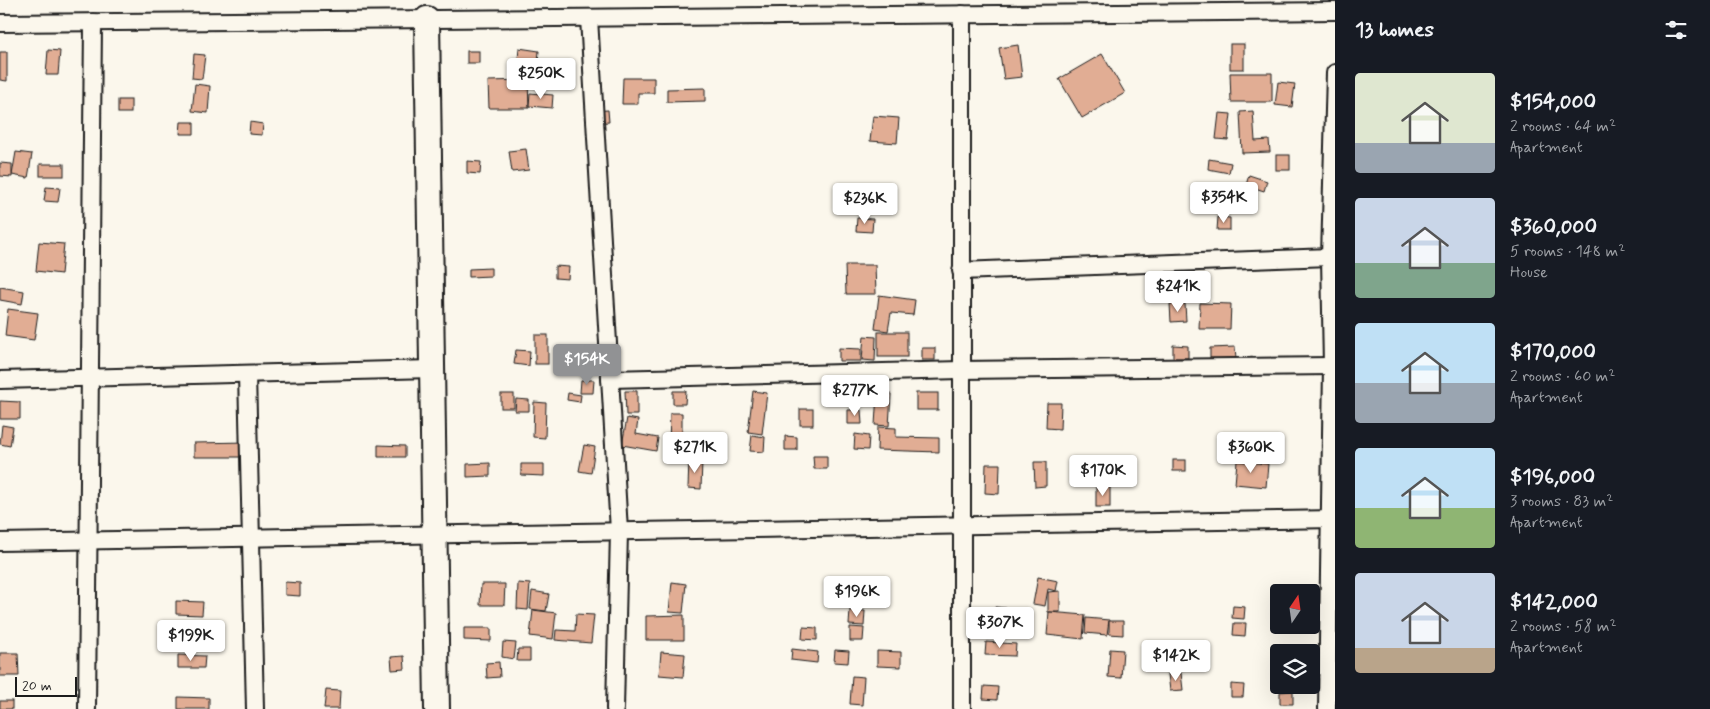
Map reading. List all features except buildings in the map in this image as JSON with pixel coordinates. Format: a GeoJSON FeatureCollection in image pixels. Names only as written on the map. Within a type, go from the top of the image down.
{"type":"FeatureCollection","features":[{"type":"Feature","properties":{"kind":"street"},"geometry":{"type":"LineString","coordinates":[[0,23],[1335,11]]}},
{"type":"Feature","properties":{"kind":"street"},"geometry":{"type":"LineString","coordinates":[[962,14],[962,709]]}},
{"type":"Feature","properties":{"kind":"street"},"geometry":{"type":"LineString","coordinates":[[590,18],[619,531],[615,709]]}},
{"type":"Feature","properties":{"kind":"street"},"geometry":{"type":"LineString","coordinates":[[427,19],[437,709]]}},
{"type":"Feature","properties":{"kind":"street"},"geometry":{"type":"LineString","coordinates":[[88,709],[93,22]]}},
{"type":"Feature","properties":{"kind":"street"},"geometry":{"type":"LineString","coordinates":[[1327,709],[1332,519],[1330,257],[1335,73]]}},
{"type":"Feature","properties":{"kind":"street"},"geometry":{"type":"LineString","coordinates":[[961,271],[1330,257]]}},
{"type":"Feature","properties":{"kind":"street"},"geometry":{"type":"LineString","coordinates":[[610,379],[961,370],[1332,366]]}},
{"type":"Feature","properties":{"kind":"street"},"geometry":{"type":"LineString","coordinates":[[0,380],[432,369]]}},
{"type":"Feature","properties":{"kind":"street"},"geometry":{"type":"LineString","coordinates":[[247,374],[255,709]]}},
{"type":"Feature","properties":{"kind":"street"},"geometry":{"type":"LineString","coordinates":[[0,542],[1332,519]]}}]}
